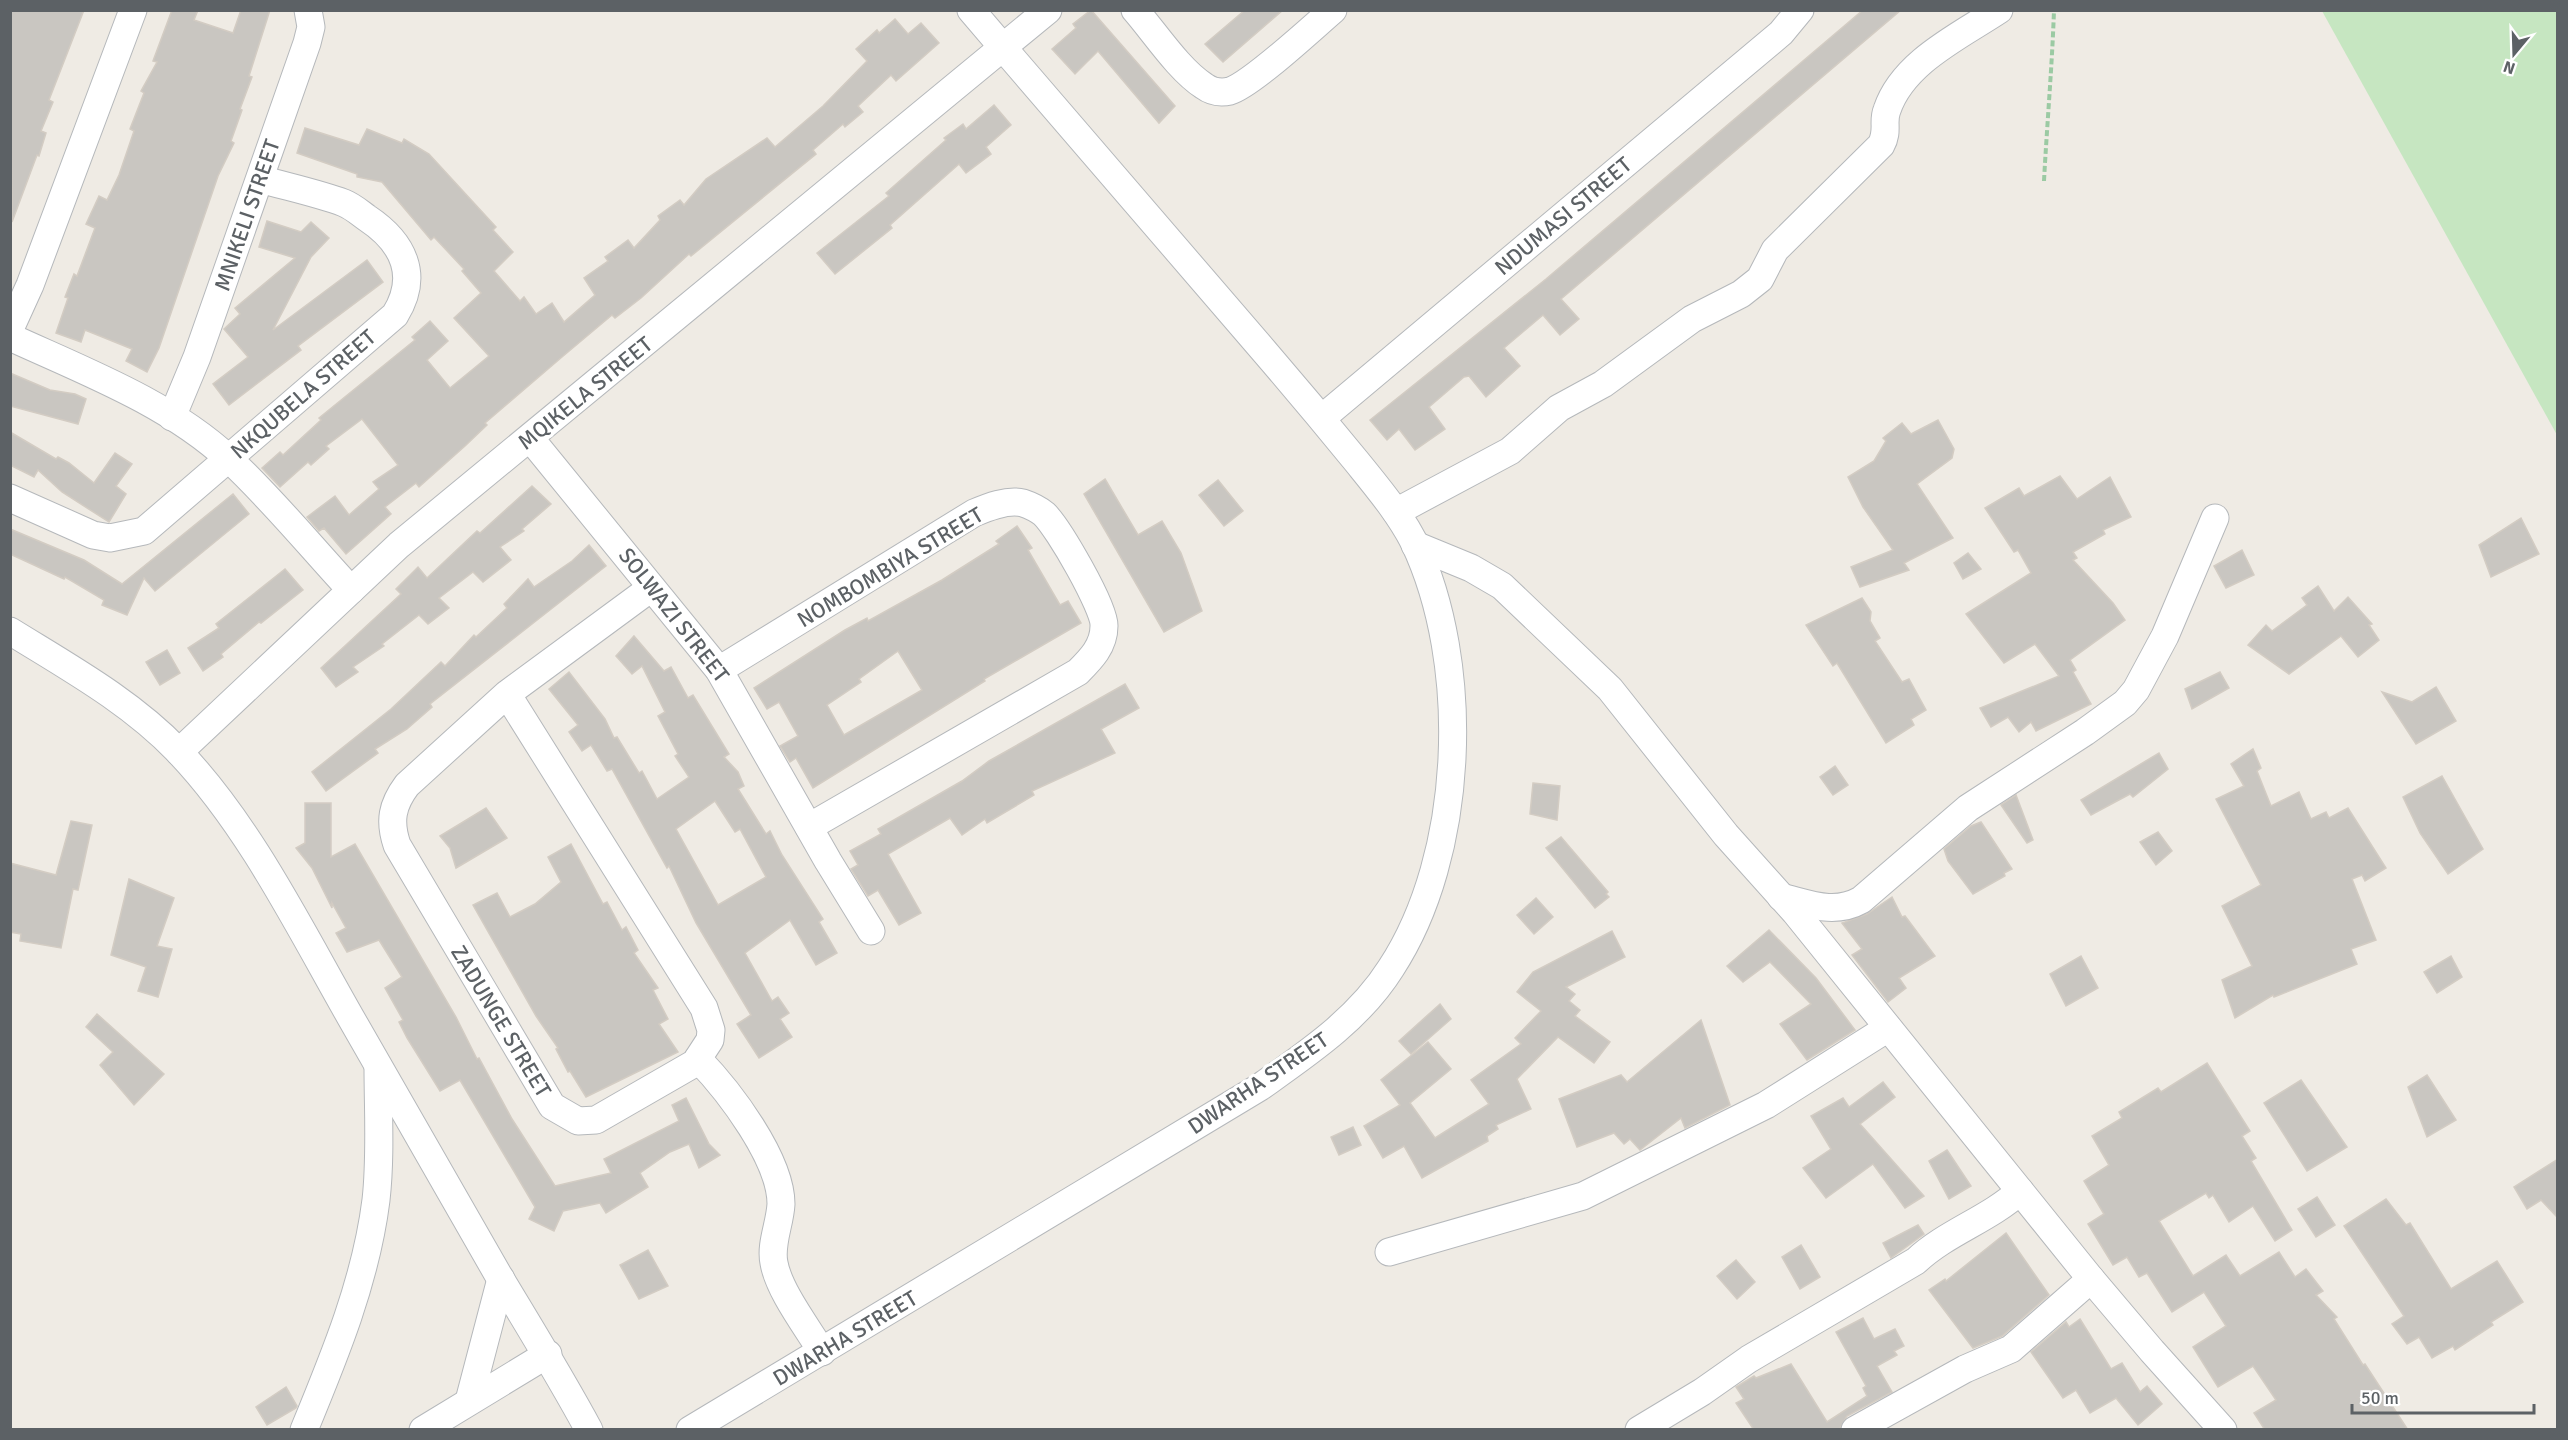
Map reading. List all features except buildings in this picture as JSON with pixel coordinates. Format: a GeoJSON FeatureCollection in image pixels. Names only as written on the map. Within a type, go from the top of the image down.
{"type":"FeatureCollection","features":[{"type":"Feature","properties":{"kind":"street"},"geometry":{"type":"LineString","coordinates":[[10,329],[30,285],[133,10]]}},
{"type":"Feature","properties":{"kind":"street","name":"MNIKELI STREET"},"geometry":{"type":"LineString","coordinates":[[172,417],[197,357],[307,43],[312,27],[308,10]]}},
{"type":"Feature","properties":{"kind":"street","name":"DWARHA STREET"},"geometry":{"type":"LineString","coordinates":[[690,1430],[1260,1087],[1322,1043],[1355,1012],[1391,968],[1418,916],[1437,863],[1449,792],[1450,682],[1440,617],[1415,545],[1396,512],[1322,418],[971,10]]}},
{"type":"Feature","properties":{"kind":"street","name":"MQIKELA STREET"},"geometry":{"type":"LineString","coordinates":[[179,752],[399,545],[1004,49],[1048,10]]}},
{"type":"Feature","properties":{"kind":"street"},"geometry":{"type":"LineString","coordinates":[[1135,10],[1192,76],[1204,86],[1219,92],[1236,88],[1256,74],[1333,10]]}},
{"type":"Feature","properties":{"kind":"street","name":"NDUMASI STREET"},"geometry":{"type":"LineString","coordinates":[[1322,418],[1781,33],[1800,10]]}},
{"type":"Feature","properties":{"kind":"street"},"geometry":{"type":"LineString","coordinates":[[1396,512],[1510,451],[1559,408],[1603,384],[1692,319],[1741,294],[1760,279],[1775,250],[1881,145],[1887,129],[1886,112],[1897,90],[1911,74],[1926,59],[1999,10]]}},
{"type":"Feature","properties":{"kind":"street","name":"NKQUBELA STREET"},"geometry":{"type":"LineString","coordinates":[[10,498],[93,535],[110,538],[144,531],[395,315],[405,295],[406,261],[394,242],[377,225],[346,204],[260,179]]}},
{"type":"Feature","properties":{"kind":"street"},"geometry":{"type":"LineString","coordinates":[[10,337],[172,417],[229,459],[351,590]]}},
{"type":"Feature","properties":{"kind":"street","name":"SOLWAZI STREET"},"geometry":{"type":"LineString","coordinates":[[530,438],[619,544],[651,588],[719,670],[871,931]]}},
{"type":"Feature","properties":{"kind":"street","name":"NOMBOMBIYA STREET"},"geometry":{"type":"LineString","coordinates":[[719,670],[974,513],[990,507],[1023,503],[1043,513],[1059,532],[1102,612],[1102,640],[1088,662],[1078,672],[809,827]]}},
{"type":"Feature","properties":{"kind":"street"},"geometry":{"type":"LineString","coordinates":[[1781,897],[1828,909],[1847,908],[1861,900],[1968,808],[2085,732],[2125,703],[2136,690],[2165,636],[2215,518]]}},
{"type":"Feature","properties":{"kind":"street"},"geometry":{"type":"LineString","coordinates":[[1415,545],[1471,568],[1502,586],[1610,688],[1726,835],[1781,897],[2091,1279],[2151,1351],[2223,1430]]}},
{"type":"Feature","properties":{"kind":"street","name":"ZADUNGE STREET"},"geometry":{"type":"LineString","coordinates":[[651,588],[507,694],[407,784],[396,799],[392,829],[397,845],[552,1106],[562,1114],[578,1121],[596,1120],[699,1059]]}},
{"type":"Feature","properties":{"kind":"street"},"geometry":{"type":"LineString","coordinates":[[10,631],[96,685],[152,726],[179,752],[226,808],[378,1064],[501,1279],[548,1354],[589,1430]]}},
{"type":"Feature","properties":{"kind":"street"},"geometry":{"type":"LineString","coordinates":[[507,694],[704,1008],[711,1030],[710,1040],[699,1059],[720,1082],[762,1144],[781,1202],[774,1263],[782,1283],[822,1352]]}},
{"type":"Feature","properties":{"kind":"street"},"geometry":{"type":"LineString","coordinates":[[1389,1252],[1583,1196],[1766,1106],[1888,1028]]}},
{"type":"Feature","properties":{"kind":"street"},"geometry":{"type":"LineString","coordinates":[[304,1430],[337,1350],[359,1284],[376,1200],[378,1064]]}},
{"type":"Feature","properties":{"kind":"street"},"geometry":{"type":"LineString","coordinates":[[1639,1430],[1702,1392],[1749,1359],[1916,1262],[1933,1245],[1993,1214],[2020,1191]]}},
{"type":"Feature","properties":{"kind":"street"},"geometry":{"type":"LineString","coordinates":[[469,1401],[501,1279]]}},
{"type":"Feature","properties":{"kind":"street"},"geometry":{"type":"LineString","coordinates":[[1855,1430],[1965,1369],[2011,1349],[2091,1279]]}},
{"type":"Feature","properties":{"kind":"street"},"geometry":{"type":"LineString","coordinates":[[423,1430],[548,1354]]}},
{"type":"Feature","properties":{"kind":"path"},"geometry":{"type":"LineString","coordinates":[[2044,181],[2048,102],[2053,69],[2054,10]]}},
{"type":"Feature","properties":{"kind":"green space"},"geometry":{"type":"Polygon","coordinates":[[[2322,11],[2557,11],[2557,435],[2322,11]]]}}]}
